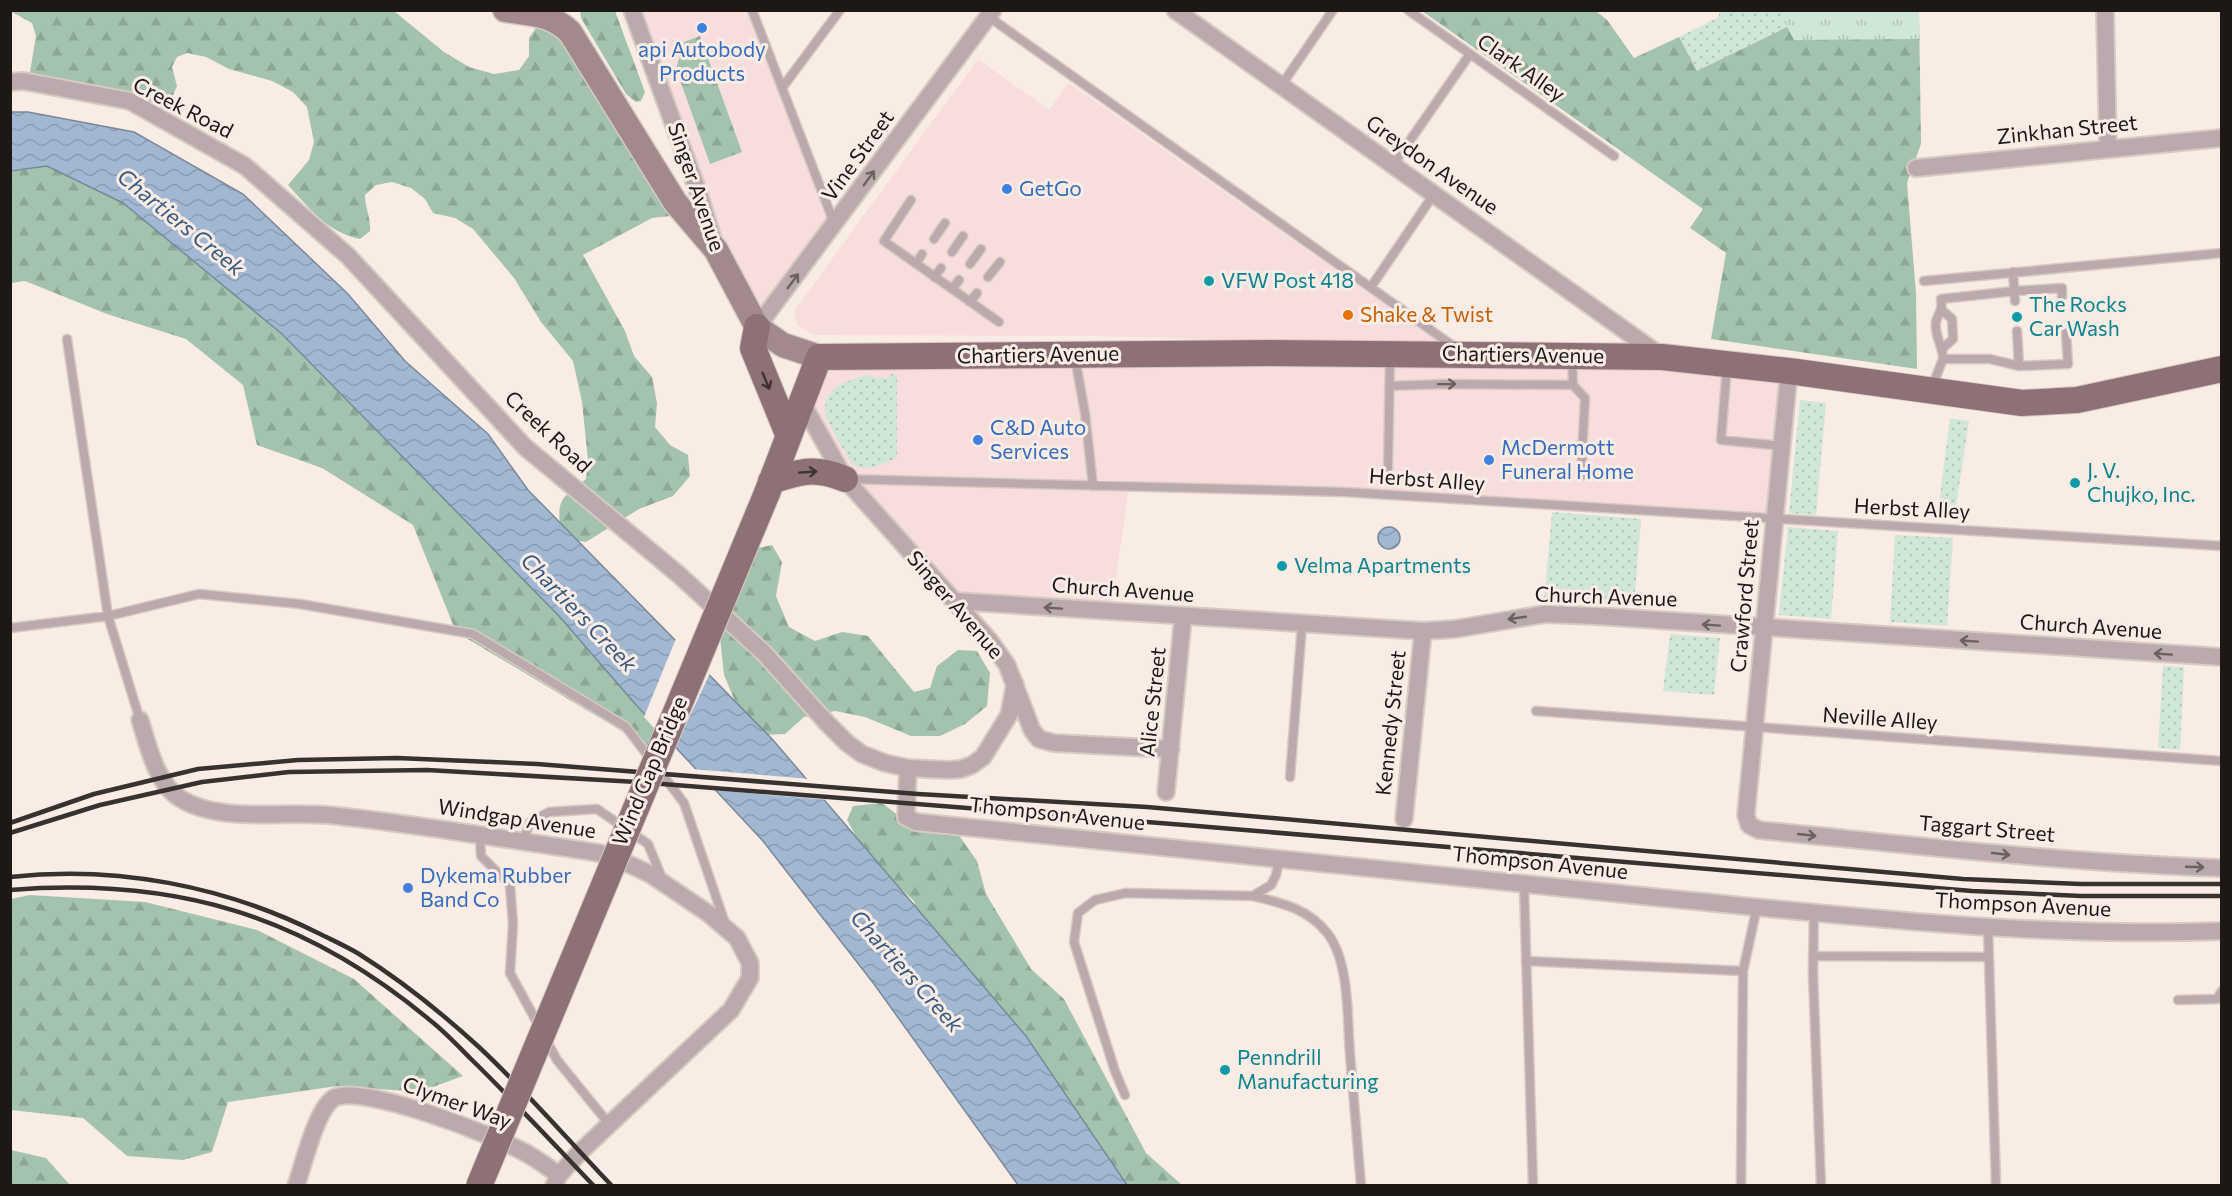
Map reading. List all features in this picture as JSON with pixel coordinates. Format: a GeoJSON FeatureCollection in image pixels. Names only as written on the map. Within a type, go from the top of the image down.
{"type":"FeatureCollection","features":[{"type":"Feature","properties":{"kind":"main road"},"geometry":{"type":"LineString","coordinates":[[757,327],[753,348],[789,434]]}},
{"type":"Feature","properties":{"kind":"main road","name":"Chartiers Avenue"},"geometry":{"type":"LineString","coordinates":[[819,357],[1390,353],[1662,357],[1728,363],[2022,403],[2077,400],[2222,367]]}},
{"type":"Feature","properties":{"kind":"main road","name":"Wind Gap Bridge"},"geometry":{"type":"LineString","coordinates":[[479,1185],[769,487],[819,357]]}},
{"type":"Feature","properties":{"kind":"main road"},"geometry":{"type":"LineString","coordinates":[[769,487],[799,472],[816,470],[845,479]]}},
{"type":"Feature","properties":{"kind":"street"},"geometry":{"type":"LineString","coordinates":[[505,10],[545,16],[559,22],[570,32],[675,202],[716,250]]}},
{"type":"Feature","properties":{"kind":"street","name":"Singer Avenue"},"geometry":{"type":"LineString","coordinates":[[632,10],[699,194],[716,250],[757,327],[783,345],[819,357]]}},
{"type":"Feature","properties":{"kind":"street","name":"Greydon Avenue"},"geometry":{"type":"LineString","coordinates":[[1175,10],[1662,357]]}},
{"type":"Feature","properties":{"kind":"street"},"geometry":{"type":"LineString","coordinates":[[2105,10],[2108,149]]}},
{"type":"Feature","properties":{"kind":"street","name":"Vine Street"},"geometry":{"type":"LineString","coordinates":[[757,327],[991,14]]}},
{"type":"Feature","properties":{"kind":"street","name":"Creek Road"},"geometry":{"type":"LineString","coordinates":[[10,82],[24,81],[130,101],[245,166],[348,256],[525,447],[686,582],[765,654],[847,743],[862,754],[885,763],[908,768],[948,770],[972,765],[983,757],[1009,715],[1015,684]]}},
{"type":"Feature","properties":{"kind":"street","name":"Zinkhan Street"},"geometry":{"type":"LineString","coordinates":[[1916,168],[2222,138]]}},
{"type":"Feature","properties":{"kind":"street","name":"Crawford Street"},"geometry":{"type":"LineString","coordinates":[[1749,825],[1746,815],[1789,371]]}},
{"type":"Feature","properties":{"kind":"street","name":"Singer Avenue"},"geometry":{"type":"LineString","coordinates":[[801,401],[845,479],[990,641],[1007,665],[1032,730],[1039,739],[1054,743],[1171,749]]}},
{"type":"Feature","properties":{"kind":"street","name":"Church Avenue"},"geometry":{"type":"LineString","coordinates":[[954,601],[1423,631],[1455,629],[1545,614],[2222,657]]}},
{"type":"Feature","properties":{"kind":"street","name":"Alice Street"},"geometry":{"type":"LineString","coordinates":[[1166,792],[1183,617]]}},
{"type":"Feature","properties":{"kind":"street","name":"Kennedy Street"},"geometry":{"type":"LineString","coordinates":[[1404,819],[1423,631]]}},
{"type":"Feature","properties":{"kind":"street","name":"Windgap Avenue"},"geometry":{"type":"LineString","coordinates":[[140,720],[161,777],[178,798],[191,804],[212,811],[327,815],[599,853],[624,862],[664,884],[709,914],[737,938],[750,963],[750,978],[730,1010],[580,1152],[556,1180]]}},
{"type":"Feature","properties":{"kind":"street","name":"Thompson Avenue"},"geometry":{"type":"LineString","coordinates":[[908,768],[906,816],[911,820],[1524,885],[1989,928],[2148,933],[2222,931]]}},
{"type":"Feature","properties":{"kind":"street","name":"Taggart Street"},"geometry":{"type":"LineString","coordinates":[[1749,825],[1760,830],[2029,857],[2222,868]]}},
{"type":"Feature","properties":{"kind":"street","name":"Clymer Way"},"geometry":{"type":"LineString","coordinates":[[296,1185],[321,1115],[333,1098],[346,1094],[365,1096],[423,1112],[525,1152],[556,1180]]}},
{"type":"Feature","properties":{"kind":"lane"},"geometry":{"type":"LineString","coordinates":[[752,10],[835,225]]}},
{"type":"Feature","properties":{"kind":"lane"},"geometry":{"type":"LineString","coordinates":[[782,87],[840,10]]}},
{"type":"Feature","properties":{"kind":"lane"},"geometry":{"type":"LineString","coordinates":[[1281,86],[1333,10]]}},
{"type":"Feature","properties":{"kind":"lane","name":"Clark Alley"},"geometry":{"type":"LineString","coordinates":[[1408,10],[1614,156]]}},
{"type":"Feature","properties":{"kind":"lane"},"geometry":{"type":"LineString","coordinates":[[991,14],[1464,353]]}},
{"type":"Feature","properties":{"kind":"lane"},"geometry":{"type":"LineString","coordinates":[[1393,165],[1470,54]]}},
{"type":"Feature","properties":{"kind":"lane"},"geometry":{"type":"LineString","coordinates":[[1371,287],[1434,195]]}},
{"type":"Feature","properties":{"kind":"lane"},"geometry":{"type":"LineString","coordinates":[[911,200],[884,242],[999,322]]}},
{"type":"Feature","properties":{"kind":"lane"},"geometry":{"type":"LineString","coordinates":[[934,238],[945,223]]}},
{"type":"Feature","properties":{"kind":"lane"},"geometry":{"type":"LineString","coordinates":[[952,252],[963,236]]}},
{"type":"Feature","properties":{"kind":"lane"},"geometry":{"type":"LineString","coordinates":[[970,264],[981,249]]}},
{"type":"Feature","properties":{"kind":"lane"},"geometry":{"type":"LineString","coordinates":[[1924,281],[2222,253]]}},
{"type":"Feature","properties":{"kind":"lane"},"geometry":{"type":"LineString","coordinates":[[916,264],[922,254]]}},
{"type":"Feature","properties":{"kind":"lane"},"geometry":{"type":"LineString","coordinates":[[988,277],[1000,262]]}},
{"type":"Feature","properties":{"kind":"lane"},"geometry":{"type":"LineString","coordinates":[[934,277],[941,268]]}},
{"type":"Feature","properties":{"kind":"lane"},"geometry":{"type":"LineString","coordinates":[[2013,272],[2015,301]]}},
{"type":"Feature","properties":{"kind":"lane"},"geometry":{"type":"LineString","coordinates":[[952,289],[959,280]]}},
{"type":"Feature","properties":{"kind":"lane"},"geometry":{"type":"LineString","coordinates":[[1931,390],[1943,359],[1943,348],[1937,341],[1936,320],[1942,310],[1941,299],[2062,288],[2062,297]]}},
{"type":"Feature","properties":{"kind":"lane"},"geometry":{"type":"LineString","coordinates":[[970,302],[977,293]]}},
{"type":"Feature","properties":{"kind":"lane"},"geometry":{"type":"LineString","coordinates":[[1942,310],[1952,319],[1953,339],[1943,348]]}},
{"type":"Feature","properties":{"kind":"lane"},"geometry":{"type":"LineString","coordinates":[[2018,331],[2019,366]]}},
{"type":"Feature","properties":{"kind":"lane"},"geometry":{"type":"LineString","coordinates":[[1943,359],[1990,359],[2019,366],[2068,364],[2066,333]]}},
{"type":"Feature","properties":{"kind":"lane"},"geometry":{"type":"LineString","coordinates":[[67,339],[108,616],[140,720]]}},
{"type":"Feature","properties":{"kind":"lane"},"geometry":{"type":"LineString","coordinates":[[1388,469],[1390,353]]}},
{"type":"Feature","properties":{"kind":"lane"},"geometry":{"type":"LineString","coordinates":[[1074,354],[1085,413],[1093,486]]}},
{"type":"Feature","properties":{"kind":"lane"},"geometry":{"type":"LineString","coordinates":[[1572,356],[1573,385],[1585,398],[1581,477]]}},
{"type":"Feature","properties":{"kind":"lane"},"geometry":{"type":"LineString","coordinates":[[1728,363],[1721,440],[1782,446]]}},
{"type":"Feature","properties":{"kind":"lane"},"geometry":{"type":"LineString","coordinates":[[1389,386],[1573,385]]}},
{"type":"Feature","properties":{"kind":"lane","name":"Herbst Alley"},"geometry":{"type":"LineString","coordinates":[[845,479],[1344,492],[2222,546]]}},
{"type":"Feature","properties":{"kind":"lane"},"geometry":{"type":"LineString","coordinates":[[10,628],[108,616],[199,594],[300,604],[473,634],[626,727],[684,802],[727,929]]}},
{"type":"Feature","properties":{"kind":"lane"},"geometry":{"type":"LineString","coordinates":[[1290,777],[1302,625]]}},
{"type":"Feature","properties":{"kind":"lane","name":"Neville Alley"},"geometry":{"type":"LineString","coordinates":[[1536,711],[2222,761]]}},
{"type":"Feature","properties":{"kind":"lane"},"geometry":{"type":"LineString","coordinates":[[523,842],[530,822],[549,812],[597,809],[648,844],[664,884]]}},
{"type":"Feature","properties":{"kind":"lane"},"geometry":{"type":"LineString","coordinates":[[480,836],[480,856],[510,885],[513,924],[510,973],[557,1060],[609,1124]]}},
{"type":"Feature","properties":{"kind":"lane"},"geometry":{"type":"LineString","coordinates":[[1253,896],[1271,885],[1280,860]]}},
{"type":"Feature","properties":{"kind":"lane"},"geometry":{"type":"LineString","coordinates":[[1524,885],[1533,1185]]}},
{"type":"Feature","properties":{"kind":"lane"},"geometry":{"type":"LineString","coordinates":[[1125,1095],[1114,1071],[1074,942],[1078,914],[1095,900],[1126,893],[1253,896],[1289,904],[1306,913],[1328,933],[1340,955],[1346,996],[1361,1185]]}},
{"type":"Feature","properties":{"kind":"lane"},"geometry":{"type":"LineString","coordinates":[[1741,1185],[1743,971],[1756,907]]}},
{"type":"Feature","properties":{"kind":"lane"},"geometry":{"type":"LineString","coordinates":[[1814,913],[1813,956],[1821,1185]]}},
{"type":"Feature","properties":{"kind":"lane"},"geometry":{"type":"LineString","coordinates":[[1989,928],[1996,1185]]}},
{"type":"Feature","properties":{"kind":"lane"},"geometry":{"type":"LineString","coordinates":[[1813,956],[1989,957]]}},
{"type":"Feature","properties":{"kind":"lane"},"geometry":{"type":"LineString","coordinates":[[1526,961],[1743,971]]}},
{"type":"Feature","properties":{"kind":"lane"},"geometry":{"type":"LineString","coordinates":[[2178,1000],[2217,999],[2222,991]]}},
{"type":"Feature","properties":{"kind":"shaded area"},"geometry":{"type":"Polygon","coordinates":[[[632,11],[752,11],[835,225],[757,327],[716,250],[632,11]]]}},
{"type":"Feature","properties":{"kind":"shaded area"},"geometry":{"type":"Polygon","coordinates":[[[978,59],[1049,110],[1069,83],[1441,344],[1089,336],[813,335],[797,325],[794,311],[978,59]]]}},
{"type":"Feature","properties":{"kind":"shaded area"},"geometry":{"type":"Polygon","coordinates":[[[819,357],[1789,371],[1775,519],[1344,492],[1129,487],[1111,613],[954,601],[845,479],[801,401],[819,357]]]}},
{"type":"Feature","properties":{"kind":"green space"},"geometry":{"type":"Polygon","coordinates":[[[10,11],[394,11],[444,52],[469,67],[494,74],[519,70],[529,56],[529,38],[536,28],[555,32],[680,215],[652,218],[583,255],[625,331],[634,356],[652,377],[657,403],[655,427],[670,445],[688,455],[690,476],[673,496],[639,509],[586,542],[573,540],[561,532],[560,506],[566,496],[586,479],[588,460],[582,402],[573,361],[541,322],[514,278],[473,229],[455,218],[433,213],[425,199],[411,188],[392,182],[376,185],[365,195],[370,231],[360,239],[348,236],[320,218],[288,185],[309,160],[314,142],[307,107],[293,92],[272,81],[229,69],[206,57],[187,53],[177,57],[172,67],[177,86],[171,100],[156,106],[29,78],[36,36],[32,23],[10,11]]]}},
{"type":"Feature","properties":{"kind":"green space"},"geometry":{"type":"Polygon","coordinates":[[[580,11],[615,11],[645,92],[641,101],[636,102],[626,94],[581,18],[580,11]]]}},
{"type":"Feature","properties":{"kind":"green space"},"geometry":{"type":"Polygon","coordinates":[[[1422,11],[1596,11],[1607,20],[1634,58],[1679,37],[1697,71],[1791,25],[1919,11],[1921,144],[1907,183],[1916,293],[1917,369],[1711,339],[1726,253],[1690,228],[1703,209],[1422,11]]]}},
{"type":"Feature","properties":{"kind":"green space"},"geometry":{"type":"Polygon","coordinates":[[[1719,11],[1784,11],[1791,25],[1696,72],[1679,37],[1719,17],[1719,11]]]}},
{"type":"Feature","properties":{"kind":"green space"},"geometry":{"type":"Polygon","coordinates":[[[1779,11],[1919,11],[1919,39],[1794,40],[1779,11]]]}},
{"type":"Feature","properties":{"kind":"green space"},"geometry":{"type":"Polygon","coordinates":[[[700,36],[742,152],[710,164],[676,69],[684,42],[700,36]]]}},
{"type":"Feature","properties":{"kind":"green space"},"geometry":{"type":"Polygon","coordinates":[[[11,144],[162,169],[677,718],[655,751],[456,632],[413,525],[322,468],[257,445],[243,385],[186,339],[107,314],[25,281],[11,283],[11,144]]]}},
{"type":"Feature","properties":{"kind":"green space"},"geometry":{"type":"Polygon","coordinates":[[[891,374],[897,374],[897,458],[874,467],[857,467],[852,464],[828,422],[825,410],[826,401],[835,388],[849,381],[873,375],[873,378],[890,378],[891,374]]]}},
{"type":"Feature","properties":{"kind":"green space"},"geometry":{"type":"Polygon","coordinates":[[[1800,400],[1826,403],[1816,515],[1789,513],[1800,400]]]}},
{"type":"Feature","properties":{"kind":"green space"},"geometry":{"type":"Polygon","coordinates":[[[1950,418],[1969,421],[1954,520],[1937,519],[1950,418]]]}},
{"type":"Feature","properties":{"kind":"green space"},"geometry":{"type":"Polygon","coordinates":[[[1552,512],[1641,519],[1634,605],[1544,600],[1552,512]]]}},
{"type":"Feature","properties":{"kind":"green space"},"geometry":{"type":"Polygon","coordinates":[[[1788,527],[1838,531],[1831,619],[1779,615],[1788,527]]]}},
{"type":"Feature","properties":{"kind":"green space"},"geometry":{"type":"Polygon","coordinates":[[[1895,535],[1953,538],[1947,626],[1890,622],[1895,535]]]}},
{"type":"Feature","properties":{"kind":"green space"},"geometry":{"type":"Polygon","coordinates":[[[772,545],[782,562],[776,596],[789,627],[815,641],[842,632],[868,636],[914,692],[930,688],[937,666],[958,650],[977,651],[990,673],[987,706],[965,724],[940,736],[911,736],[865,717],[835,711],[804,717],[785,734],[759,735],[745,725],[724,675],[720,637],[754,549],[772,545]]]}},
{"type":"Feature","properties":{"kind":"green space"},"geometry":{"type":"Polygon","coordinates":[[[1670,634],[1720,638],[1714,695],[1663,691],[1670,634]]]}},
{"type":"Feature","properties":{"kind":"green space"},"geometry":{"type":"Polygon","coordinates":[[[2163,666],[2184,667],[2180,750],[2158,748],[2163,666]]]}},
{"type":"Feature","properties":{"kind":"green space"},"geometry":{"type":"Polygon","coordinates":[[[882,803],[917,830],[958,834],[977,861],[986,894],[1031,969],[1064,999],[1146,1153],[1182,1185],[1115,1185],[1016,1029],[983,985],[962,985],[920,927],[914,901],[887,876],[857,838],[847,820],[853,806],[882,803]]]}},
{"type":"Feature","properties":{"kind":"green space"},"geometry":{"type":"Polygon","coordinates":[[[30,895],[145,902],[257,930],[354,979],[463,1076],[419,1092],[337,1086],[228,1102],[212,1152],[183,1160],[127,1156],[83,1118],[11,1110],[11,899],[30,895]]]}},
{"type":"Feature","properties":{"kind":"green space"},"geometry":{"type":"Polygon","coordinates":[[[11,1150],[46,1158],[70,1185],[11,1185],[11,1150]]]}},
{"type":"Feature","properties":{"kind":"water","name":"Chartiers Creek"},"geometry":{"type":"Polygon","coordinates":[[[11,112],[28,112],[134,132],[243,194],[348,294],[405,361],[488,434],[528,490],[773,740],[1026,1036],[1127,1185],[1018,1185],[874,984],[763,841],[637,706],[559,616],[282,334],[123,203],[47,166],[11,171],[11,112]]]}},
{"type":"Feature","properties":{"kind":"water"},"geometry":{"type":"Polygon","coordinates":[[[1389,527],[1397,530],[1400,538],[1397,546],[1389,549],[1381,546],[1378,538],[1381,530],[1389,527]]]}},
{"type":"Feature","properties":{"kind":"pier"},"geometry":{"type":"Polygon","coordinates":[[[677,636],[711,671],[674,750],[644,717],[677,636]]]}},
{"type":"Feature","properties":{"kind":"pier"},"geometry":{"type":"Polygon","coordinates":[[[692,769],[810,779],[829,800],[712,790],[692,769]]]}},
{"type":"Feature","properties":{"kind":"railway"},"geometry":{"type":"LineString","coordinates":[[10,823],[94,794],[198,769],[298,760],[397,758],[537,764],[918,794],[1147,807],[1963,879],[2081,884],[2222,884]]}},
{"type":"Feature","properties":{"kind":"railway"},"geometry":{"type":"LineString","coordinates":[[10,833],[100,805],[202,782],[289,772],[427,770],[637,782],[1972,891],[2081,896],[2222,896]]}},
{"type":"Feature","properties":{"kind":"railway"},"geometry":{"type":"LineString","coordinates":[[10,877],[90,874],[129,877],[207,891],[282,917],[344,946],[375,964],[437,1010],[466,1035],[514,1082],[612,1186]]}},
{"type":"Feature","properties":{"kind":"railway"},"geometry":{"type":"LineString","coordinates":[[10,890],[71,888],[128,890],[183,898],[235,911],[286,930],[335,954],[383,984],[431,1021],[502,1090],[594,1186]]}},
{"type":"Feature","properties":{"kind":"place","name":"api Autobody Products"},"geometry":{"type":"Point","coordinates":[702,28]}},
{"type":"Feature","properties":{"kind":"place","name":"GetGo"},"geometry":{"type":"Point","coordinates":[1007,189]}},
{"type":"Feature","properties":{"kind":"place","name":"VFW Post 418"},"geometry":{"type":"Point","coordinates":[1209,281]}},
{"type":"Feature","properties":{"kind":"place","name":"Shake & Twist"},"geometry":{"type":"Point","coordinates":[1348,315]}},
{"type":"Feature","properties":{"kind":"place","name":"The Rocks Car Wash"},"geometry":{"type":"Point","coordinates":[2017,317]}},
{"type":"Feature","properties":{"kind":"place","name":"C&D Auto Services"},"geometry":{"type":"Point","coordinates":[978,440]}},
{"type":"Feature","properties":{"kind":"place","name":"McDermott Funeral Home"},"geometry":{"type":"Point","coordinates":[1489,460]}},
{"type":"Feature","properties":{"kind":"place","name":"J. V. Chujko, Inc."},"geometry":{"type":"Point","coordinates":[2075,483]}},
{"type":"Feature","properties":{"kind":"place","name":"Velma Apartments"},"geometry":{"type":"Point","coordinates":[1282,566]}},
{"type":"Feature","properties":{"kind":"place","name":"Dykema Rubber Band Co"},"geometry":{"type":"Point","coordinates":[408,888]}},
{"type":"Feature","properties":{"kind":"place","name":"Penndrill Manufacturing"},"geometry":{"type":"Point","coordinates":[1225,1070]}}]}
